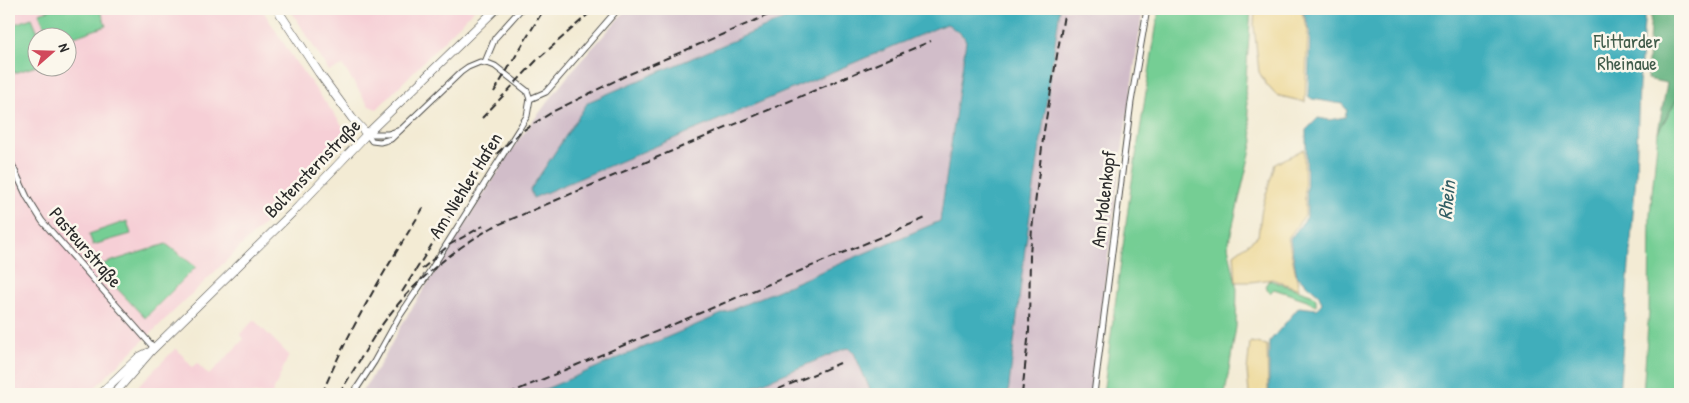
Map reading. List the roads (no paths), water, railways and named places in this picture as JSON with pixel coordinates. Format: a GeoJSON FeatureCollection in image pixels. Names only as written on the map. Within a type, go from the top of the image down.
{"type":"FeatureCollection","features":[{"type":"Feature","properties":{"kind":"main road"},"geometry":{"type":"LineString","coordinates":[[278,9],[319,73],[352,118],[367,134]]}},
{"type":"Feature","properties":{"kind":"main road","name":"Boltensternstraße"},"geometry":{"type":"LineString","coordinates":[[114,394],[153,349],[293,212],[367,134],[496,9]]}},
{"type":"Feature","properties":{"kind":"main road","name":"Boltensternstraße"},"geometry":{"type":"LineString","coordinates":[[100,394],[139,357],[153,349]]}},
{"type":"Feature","properties":{"kind":"street"},"geometry":{"type":"LineString","coordinates":[[485,62],[495,38],[521,9]]}},
{"type":"Feature","properties":{"kind":"street"},"geometry":{"type":"LineString","coordinates":[[367,134],[372,141],[380,142],[391,139],[468,67],[474,64],[485,62],[495,66],[527,91],[530,98],[546,92],[618,9]]}},
{"type":"Feature","properties":{"kind":"street","name":"Am Molenkopf"},"geometry":{"type":"LineString","coordinates":[[1094,394],[1131,102],[1147,9]]}},
{"type":"Feature","properties":{"kind":"street","name":"Am Niehler Hafen"},"geometry":{"type":"LineString","coordinates":[[353,394],[374,362],[399,317],[430,271],[526,116],[530,106],[530,98]]}},
{"type":"Feature","properties":{"kind":"street"},"geometry":{"type":"LineString","coordinates":[[367,134],[388,134],[400,130]]}},
{"type":"Feature","properties":{"kind":"street","name":"Pasteurstraße"},"geometry":{"type":"LineString","coordinates":[[9,158],[27,197],[42,221],[153,349]]}},
{"type":"Feature","properties":{"kind":"water"},"geometry":{"type":"Polygon","coordinates":[[[808,9],[1060,9],[1025,249],[1008,394],[872,394],[854,353],[848,348],[736,394],[534,394],[940,221],[966,41],[964,37],[946,24],[533,198],[530,190],[588,102],[808,9]]]}},
{"type":"Feature","properties":{"kind":"water","name":"Rhein"},"geometry":{"type":"Polygon","coordinates":[[[1302,9],[1645,9],[1639,85],[1636,175],[1619,394],[1269,394],[1269,342],[1299,307],[1317,309],[1322,303],[1319,295],[1297,276],[1290,239],[1307,217],[1306,130],[1318,118],[1329,120],[1345,117],[1347,110],[1342,104],[1312,99],[1308,96],[1310,31],[1302,9]]]}},
{"type":"Feature","properties":{"kind":"railway"},"geometry":{"type":"LineString","coordinates":[[494,92],[544,9]]}},
{"type":"Feature","properties":{"kind":"railway"},"geometry":{"type":"LineString","coordinates":[[482,118],[537,60],[594,9]]}},
{"type":"Feature","properties":{"kind":"railway"},"geometry":{"type":"LineString","coordinates":[[402,292],[472,181],[490,160],[519,133],[554,111],[625,76],[782,9]]}},
{"type":"Feature","properties":{"kind":"railway"},"geometry":{"type":"LineString","coordinates":[[1022,394],[1029,331],[1032,229],[1044,131],[1065,9]]}},
{"type":"Feature","properties":{"kind":"railway"},"geometry":{"type":"LineString","coordinates":[[375,335],[399,303],[428,274],[459,249],[493,227],[931,41]]}},
{"type":"Feature","properties":{"kind":"railway"},"geometry":{"type":"LineString","coordinates":[[322,394],[356,322],[425,205]]}},
{"type":"Feature","properties":{"kind":"railway"},"geometry":{"type":"LineString","coordinates":[[508,394],[928,217]]}},
{"type":"Feature","properties":{"kind":"railway"},"geometry":{"type":"LineString","coordinates":[[422,269],[449,245],[483,226]]}},
{"type":"Feature","properties":{"kind":"railway"},"geometry":{"type":"LineString","coordinates":[[339,394],[378,330]]}},
{"type":"Feature","properties":{"kind":"railway"},"geometry":{"type":"LineString","coordinates":[[767,394],[840,363]]}},
{"type":"Feature","properties":{"kind":"park label","name":"Flittarder Rheinaue"},"geometry":{"type":"Point","coordinates":[1627,52]}}]}
